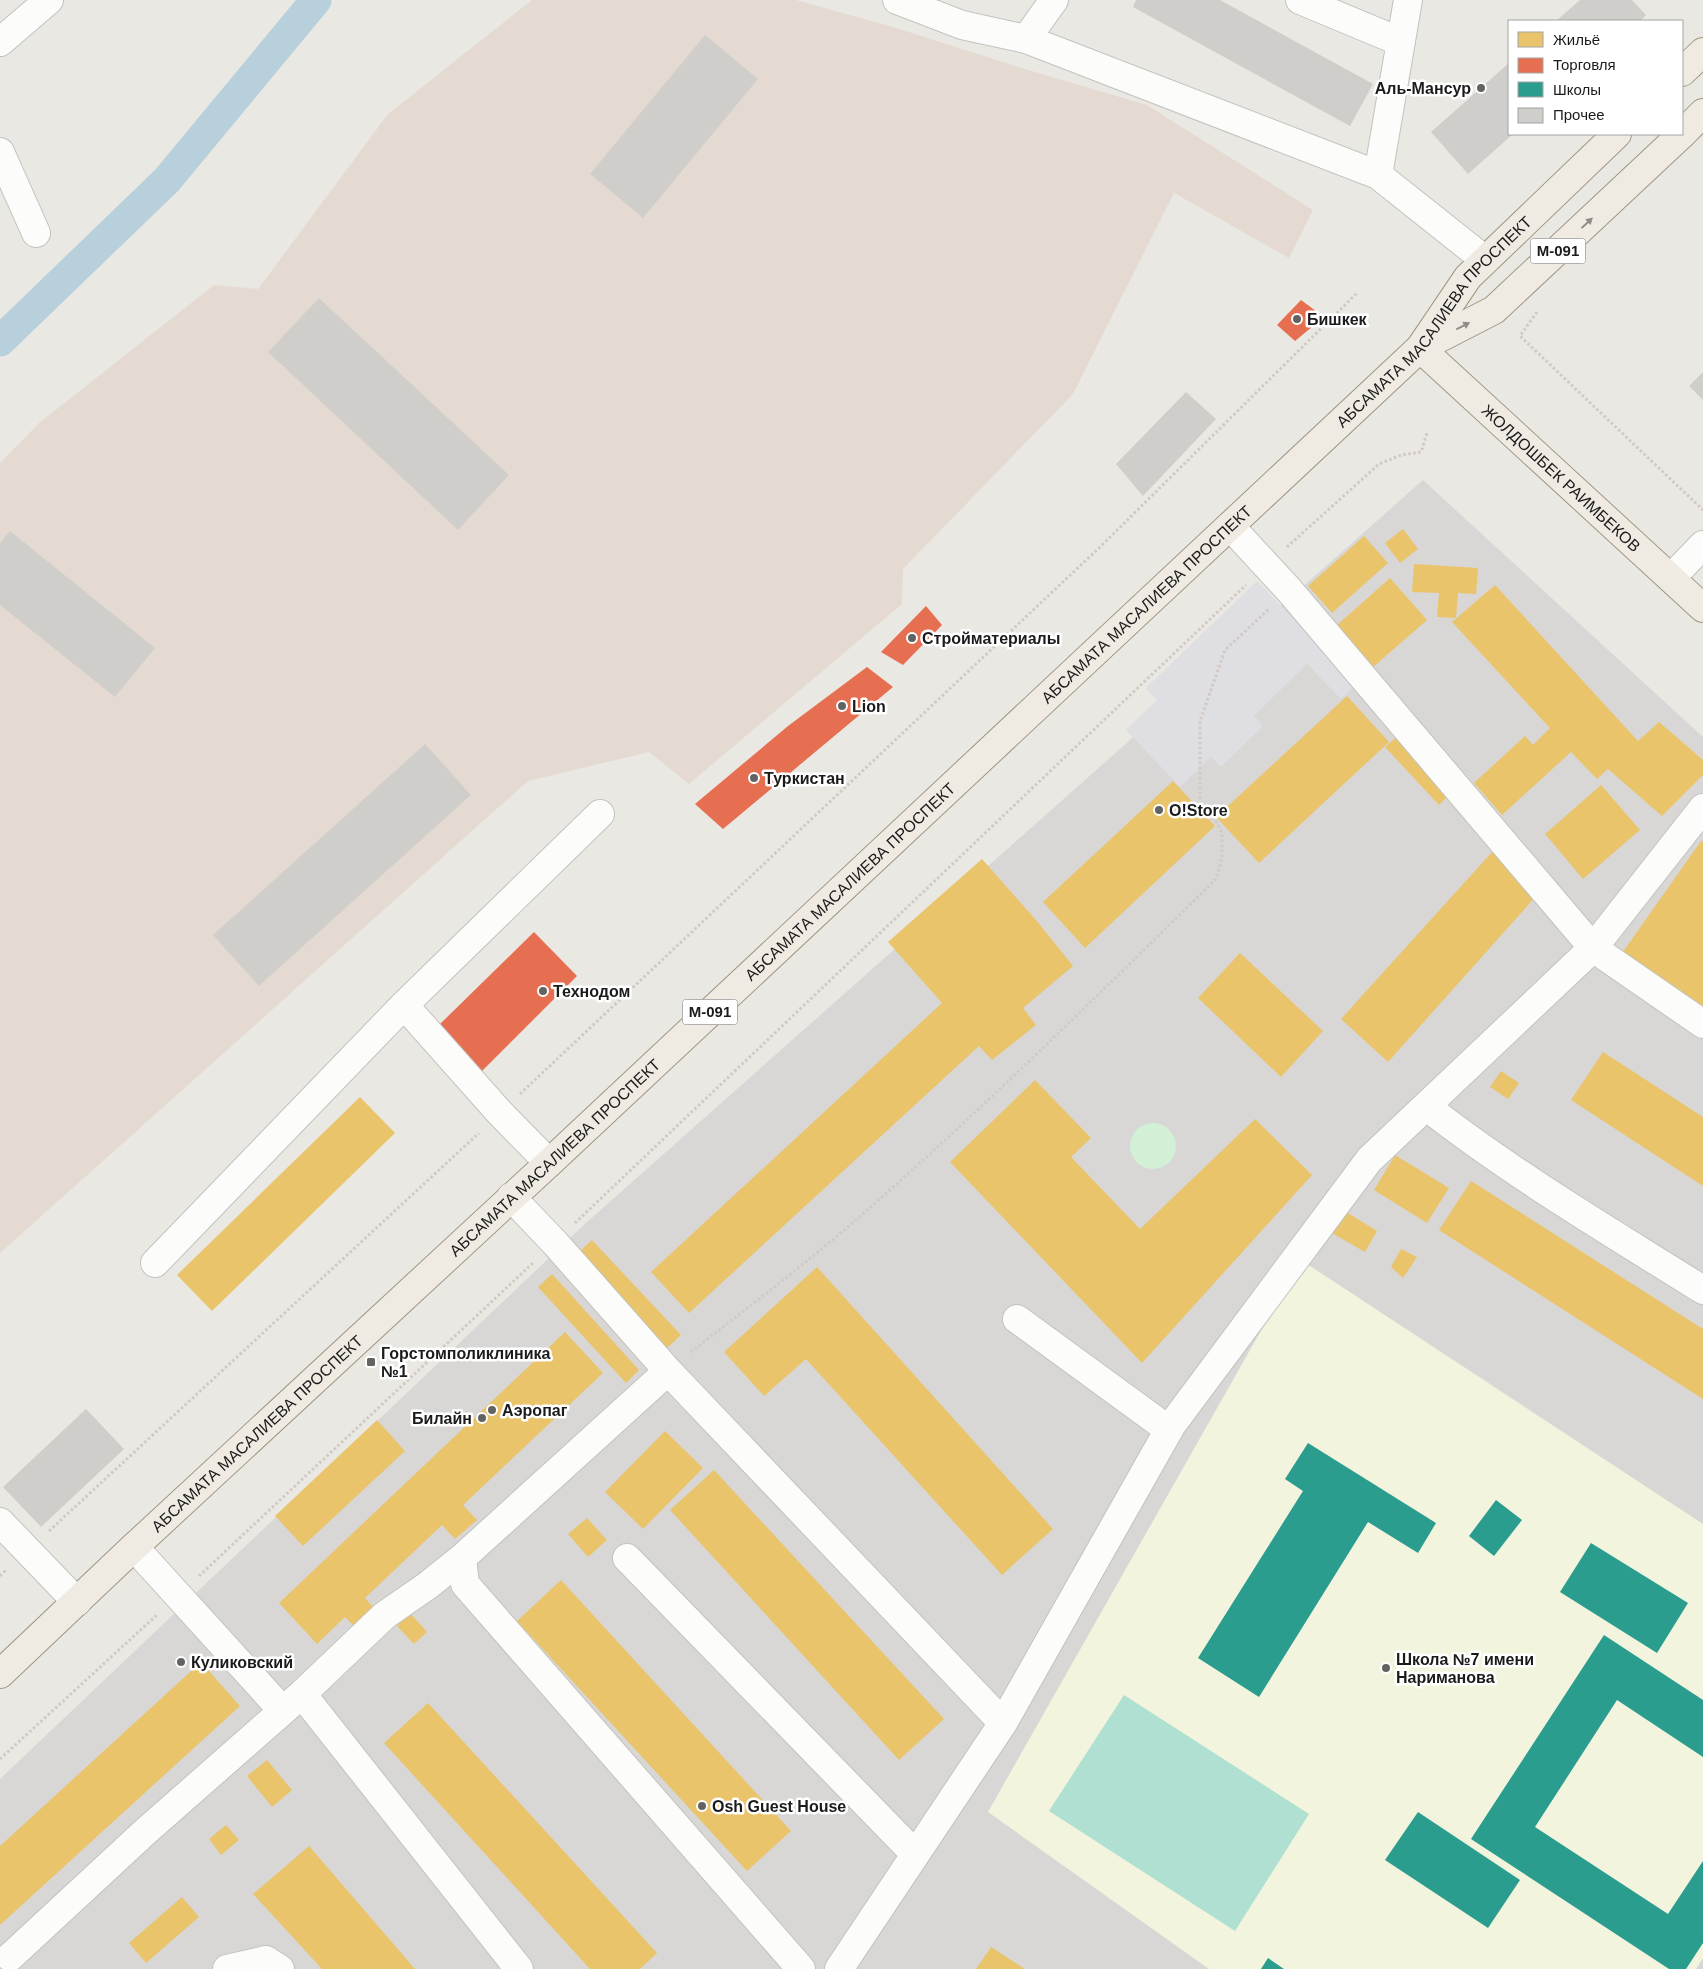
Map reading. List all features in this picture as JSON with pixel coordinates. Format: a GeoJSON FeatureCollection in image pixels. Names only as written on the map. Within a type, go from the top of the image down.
{"type":"FeatureCollection","features":[{"type":"Feature","properties":{"kind":"main road"},"geometry":{"type":"LineString","coordinates":[[1683,71],[1703,52]]}},
{"type":"Feature","properties":{"kind":"main road","name":"М-091"},"geometry":{"type":"LineString","coordinates":[[1683,133],[1703,114]]}},
{"type":"Feature","properties":{"kind":"main road","name":"АБСАМАТА МАСАЛИЕВА ПРОСПЕКТ"},"geometry":{"type":"LineString","coordinates":[[0,1674],[1420,348],[1468,277],[1616,135]]}},
{"type":"Feature","properties":{"kind":"main road","name":"М-091"},"geometry":{"type":"LineString","coordinates":[[1420,348],[1494,310],[1681,135]]}},
{"type":"Feature","properties":{"kind":"main road","name":"ЖОЛДОШБЕК РАИМБЕКОВ"},"geometry":{"type":"LineString","coordinates":[[1420,348],[1703,608]]}},
{"type":"Feature","properties":{"kind":"street"},"geometry":{"type":"LineString","coordinates":[[0,42],[49,0]]}},
{"type":"Feature","properties":{"kind":"street"},"geometry":{"type":"LineString","coordinates":[[897,0],[962,25],[1026,39],[1378,174],[1485,260]]}},
{"type":"Feature","properties":{"kind":"street"},"geometry":{"type":"LineString","coordinates":[[1026,39],[1054,0]]}},
{"type":"Feature","properties":{"kind":"street"},"geometry":{"type":"LineString","coordinates":[[1300,0],[1401,42]]}},
{"type":"Feature","properties":{"kind":"street"},"geometry":{"type":"LineString","coordinates":[[1378,174],[1408,0]]}},
{"type":"Feature","properties":{"kind":"street"},"geometry":{"type":"LineString","coordinates":[[0,152],[36,233]]}},
{"type":"Feature","properties":{"kind":"street"},"geometry":{"type":"LineString","coordinates":[[1230,526],[1289,590],[1593,948],[1703,1024]]}},
{"type":"Feature","properties":{"kind":"street"},"geometry":{"type":"LineString","coordinates":[[1671,578],[1703,544]]}},
{"type":"Feature","properties":{"kind":"street"},"geometry":{"type":"LineString","coordinates":[[839,1969],[1003,1723],[1169,1430],[1369,1160],[1593,948],[1703,808]]}},
{"type":"Feature","properties":{"kind":"street"},"geometry":{"type":"LineString","coordinates":[[155,1262],[404,1005],[600,814]]}},
{"type":"Feature","properties":{"kind":"street"},"geometry":{"type":"LineString","coordinates":[[404,1005],[500,1113],[549,1163]]}},
{"type":"Feature","properties":{"kind":"street"},"geometry":{"type":"LineString","coordinates":[[1427,1107],[1474,1144],[1515,1172],[1703,1290]]}},
{"type":"Feature","properties":{"kind":"street"},"geometry":{"type":"LineString","coordinates":[[511,1197],[668,1371],[1003,1723]]}},
{"type":"Feature","properties":{"kind":"street"},"geometry":{"type":"LineString","coordinates":[[1017,1319],[1169,1430]]}},
{"type":"Feature","properties":{"kind":"street"},"geometry":{"type":"LineString","coordinates":[[10,1957],[146,1831],[292,1703],[385,1615],[427,1586],[462,1558],[668,1371]]}},
{"type":"Feature","properties":{"kind":"street"},"geometry":{"type":"LineString","coordinates":[[0,1522],[76,1602]]}},
{"type":"Feature","properties":{"kind":"street"},"geometry":{"type":"LineString","coordinates":[[134,1547],[178,1596],[292,1703],[519,1969]]}},
{"type":"Feature","properties":{"kind":"street"},"geometry":{"type":"LineString","coordinates":[[462,1558],[466,1584],[801,1969]]}},
{"type":"Feature","properties":{"kind":"street"},"geometry":{"type":"LineString","coordinates":[[627,1558],[915,1854]]}},
{"type":"Feature","properties":{"kind":"street"},"geometry":{"type":"LineString","coordinates":[[227,1969],[266,1960],[280,1969]]}},
{"type":"Feature","properties":{"kind":"path"},"geometry":{"type":"LineString","coordinates":[[0,1576],[500,1113],[1100,547],[1357,293]]}},
{"type":"Feature","properties":{"kind":"path"},"geometry":{"type":"LineString","coordinates":[[1520,336],[1703,510]]}},
{"type":"Feature","properties":{"kind":"path"},"geometry":{"type":"LineString","coordinates":[[0,1759],[178,1596],[554,1243],[1267,565],[1379,464],[1401,455],[1421,452],[1427,433]]}},
{"type":"Feature","properties":{"kind":"path"},"geometry":{"type":"LineString","coordinates":[[668,1371],[871,1207],[919,1164],[1045,1046],[1215,880],[1221,861],[1222,834],[1218,824],[1200,802],[1200,721],[1225,650],[1289,590]]}},
{"type":"Feature","properties":{"kind":"shaded area"},"geometry":{"type":"Polygon","coordinates":[[[532,0],[796,0],[893,27],[1147,105],[1313,210],[1289,258],[1174,193],[1073,394],[903,569],[902,604],[689,784],[649,752],[528,781],[0,1253],[0,463],[39,423],[214,285],[258,289],[388,114],[532,0]]]}},
{"type":"Feature","properties":{"kind":"shaded area"},"geometry":{"type":"Polygon","coordinates":[[[1423,480],[1703,737],[1703,1969],[0,1969],[0,1779],[586,1223],[1423,480]]]}},
{"type":"Feature","properties":{"kind":"shaded area"},"geometry":{"type":"Polygon","coordinates":[[[1257,581],[1356,684],[1341,699],[1307,664],[1254,716],[1263,726],[1221,767],[1211,757],[1180,787],[1126,730],[1157,700],[1146,688],[1257,581]]]}},
{"type":"Feature","properties":{"kind":"shaded area"},"geometry":{"type":"Polygon","coordinates":[[[1148,1123],[1158,1123],[1172,1133],[1176,1146],[1172,1159],[1166,1165],[1158,1169],[1148,1169],[1134,1159],[1130,1151],[1130,1141],[1140,1127],[1148,1123]]]}},
{"type":"Feature","properties":{"kind":"shaded area","name":"Школа №7 имени Нариманова"},"geometry":{"type":"Polygon","coordinates":[[[1301,1260],[1703,1524],[1703,1958],[1696,1969],[1209,1969],[988,1812],[1301,1260]]]}},
{"type":"Feature","properties":{"kind":"shaded area"},"geometry":{"type":"Polygon","coordinates":[[[1124,1695],[1309,1814],[1235,1931],[1049,1811],[1124,1695]]]}},
{"type":"Feature","properties":{"kind":"building: Жильё"},"geometry":{"type":"Polygon","coordinates":[[[1403,529],[1418,549],[1400,563],[1385,543],[1403,529]]]}},
{"type":"Feature","properties":{"kind":"building: Жильё"},"geometry":{"type":"Polygon","coordinates":[[[1364,536],[1388,563],[1332,613],[1308,586],[1364,536]]]}},
{"type":"Feature","properties":{"kind":"building: Жильё"},"geometry":{"type":"Polygon","coordinates":[[[1414,564],[1478,568],[1476,594],[1458,593],[1456,618],[1437,617],[1439,593],[1412,592],[1414,564]]]}},
{"type":"Feature","properties":{"kind":"building: Жильё"},"geometry":{"type":"Polygon","coordinates":[[[1390,578],[1427,620],[1372,668],[1336,626],[1390,578]]]}},
{"type":"Feature","properties":{"kind":"building: Жильё"},"geometry":{"type":"Polygon","coordinates":[[[1495,585],[1638,741],[1659,722],[1703,760],[1703,775],[1662,816],[1608,769],[1597,779],[1571,752],[1502,815],[1474,783],[1525,736],[1533,745],[1550,728],[1452,622],[1495,585]]]}},
{"type":"Feature","properties":{"kind":"building: Жильё"},"geometry":{"type":"Polygon","coordinates":[[[1347,696],[1389,742],[1259,863],[1216,817],[1347,696]]]}},
{"type":"Feature","properties":{"kind":"building: Жильё"},"geometry":{"type":"Polygon","coordinates":[[[1402,732],[1455,789],[1439,805],[1385,747],[1402,732]]]}},
{"type":"Feature","properties":{"kind":"building: Жильё"},"geometry":{"type":"Polygon","coordinates":[[[1173,781],[1215,826],[1085,948],[1043,902],[1173,781]]]}},
{"type":"Feature","properties":{"kind":"building: Жильё"},"geometry":{"type":"Polygon","coordinates":[[[1601,785],[1640,830],[1583,879],[1545,834],[1601,785]]]}},
{"type":"Feature","properties":{"kind":"building: Жильё"},"geometry":{"type":"Polygon","coordinates":[[[1701,841],[1703,842],[1703,1007],[1690,998],[1687,1003],[1620,956],[1701,841]]]}},
{"type":"Feature","properties":{"kind":"building: Жильё"},"geometry":{"type":"Polygon","coordinates":[[[1492,852],[1538,894],[1388,1062],[1341,1019],[1492,852]]]}},
{"type":"Feature","properties":{"kind":"building: Жильё"},"geometry":{"type":"Polygon","coordinates":[[[982,859],[1036,920],[1073,966],[1023,1008],[1036,1025],[992,1060],[979,1046],[689,1313],[651,1272],[942,1003],[888,942],[982,859]]]}},
{"type":"Feature","properties":{"kind":"building: Жильё"},"geometry":{"type":"Polygon","coordinates":[[[1240,953],[1323,1031],[1281,1077],[1198,998],[1240,953]]]}},
{"type":"Feature","properties":{"kind":"building: Жильё"},"geometry":{"type":"Polygon","coordinates":[[[1603,1052],[1703,1117],[1703,1186],[1571,1100],[1603,1052]]]}},
{"type":"Feature","properties":{"kind":"building: Жильё"},"geometry":{"type":"Polygon","coordinates":[[[1501,1071],[1519,1083],[1508,1099],[1490,1087],[1501,1071]]]}},
{"type":"Feature","properties":{"kind":"building: Жильё"},"geometry":{"type":"Polygon","coordinates":[[[1035,1080],[1091,1138],[1071,1157],[1140,1229],[1255,1119],[1312,1175],[1142,1363],[950,1162],[1035,1080]]]}},
{"type":"Feature","properties":{"kind":"building: Жильё"},"geometry":{"type":"Polygon","coordinates":[[[360,1097],[395,1133],[212,1311],[177,1275],[360,1097]]]}},
{"type":"Feature","properties":{"kind":"building: Жильё"},"geometry":{"type":"Polygon","coordinates":[[[1395,1155],[1449,1188],[1427,1223],[1374,1190],[1395,1155]]]}},
{"type":"Feature","properties":{"kind":"building: Жильё"},"geometry":{"type":"Polygon","coordinates":[[[1471,1181],[1703,1329],[1703,1399],[1439,1230],[1471,1181]]]}},
{"type":"Feature","properties":{"kind":"building: Жильё"},"geometry":{"type":"Polygon","coordinates":[[[1343,1210],[1377,1231],[1365,1252],[1330,1232],[1343,1210]]]}},
{"type":"Feature","properties":{"kind":"building: Жильё"},"geometry":{"type":"Polygon","coordinates":[[[592,1240],[681,1335],[666,1349],[577,1254],[592,1240]]]}},
{"type":"Feature","properties":{"kind":"building: Жильё"},"geometry":{"type":"Polygon","coordinates":[[[1401,1249],[1417,1257],[1403,1278],[1391,1267],[1401,1249]]]}},
{"type":"Feature","properties":{"kind":"building: Жильё"},"geometry":{"type":"Polygon","coordinates":[[[817,1267],[1053,1529],[1002,1575],[806,1359],[764,1396],[724,1352],[817,1267]]]}},
{"type":"Feature","properties":{"kind":"building: Жильё"},"geometry":{"type":"Polygon","coordinates":[[[552,1274],[639,1370],[626,1383],[538,1287],[552,1274]]]}},
{"type":"Feature","properties":{"kind":"building: Жильё"},"geometry":{"type":"Polygon","coordinates":[[[565,1332],[603,1373],[463,1505],[477,1520],[455,1539],[442,1525],[365,1598],[376,1610],[356,1628],[345,1617],[317,1644],[279,1603],[565,1332]]]}},
{"type":"Feature","properties":{"kind":"building: Жильё"},"geometry":{"type":"Polygon","coordinates":[[[377,1420],[405,1451],[303,1546],[275,1516],[377,1420]]]}},
{"type":"Feature","properties":{"kind":"building: Жильё"},"geometry":{"type":"Polygon","coordinates":[[[665,1431],[703,1468],[643,1529],[605,1492],[665,1431]]]}},
{"type":"Feature","properties":{"kind":"building: Жильё"},"geometry":{"type":"Polygon","coordinates":[[[714,1470],[944,1719],[899,1760],[670,1510],[714,1470]]]}},
{"type":"Feature","properties":{"kind":"building: Жильё"},"geometry":{"type":"Polygon","coordinates":[[[587,1518],[607,1540],[588,1557],[568,1534],[587,1518]]]}},
{"type":"Feature","properties":{"kind":"building: Жильё"},"geometry":{"type":"Polygon","coordinates":[[[561,1580],[791,1831],[747,1871],[517,1621],[561,1580]]]}},
{"type":"Feature","properties":{"kind":"building: Жильё"},"geometry":{"type":"Polygon","coordinates":[[[410,1613],[427,1632],[414,1644],[397,1626],[410,1613]]]}},
{"type":"Feature","properties":{"kind":"building: Жильё"},"geometry":{"type":"Polygon","coordinates":[[[201,1662],[240,1706],[0,1925],[0,1846],[201,1662]]]}},
{"type":"Feature","properties":{"kind":"building: Жильё"},"geometry":{"type":"Polygon","coordinates":[[[428,1703],[657,1953],[640,1969],[590,1969],[384,1743],[428,1703]]]}},
{"type":"Feature","properties":{"kind":"building: Жильё"},"geometry":{"type":"Polygon","coordinates":[[[267,1760],[292,1790],[272,1807],[247,1776],[267,1760]]]}},
{"type":"Feature","properties":{"kind":"building: Жильё"},"geometry":{"type":"Polygon","coordinates":[[[226,1825],[239,1840],[221,1855],[209,1839],[226,1825]]]}},
{"type":"Feature","properties":{"kind":"building: Жильё"},"geometry":{"type":"Polygon","coordinates":[[[309,1846],[415,1969],[322,1969],[253,1894],[309,1846]]]}},
{"type":"Feature","properties":{"kind":"building: Жильё"},"geometry":{"type":"Polygon","coordinates":[[[182,1897],[199,1917],[146,1963],[129,1943],[182,1897]]]}},
{"type":"Feature","properties":{"kind":"building: Жильё"},"geometry":{"type":"Polygon","coordinates":[[[991,1947],[1025,1969],[976,1969],[991,1947]]]}},
{"type":"Feature","properties":{"kind":"building: Торговля"},"geometry":{"type":"Polygon","coordinates":[[[1301,300],[1324,317],[1295,341],[1277,325],[1301,300]]]}},
{"type":"Feature","properties":{"kind":"building: Торговля","name":"Стройматериалы"},"geometry":{"type":"Polygon","coordinates":[[[926,606],[942,625],[903,665],[881,652],[926,606]]]}},
{"type":"Feature","properties":{"kind":"building: Торговля"},"geometry":{"type":"Polygon","coordinates":[[[867,667],[893,687],[723,829],[695,804],[788,726],[867,667]]]}},
{"type":"Feature","properties":{"kind":"building: Торговля"},"geometry":{"type":"Polygon","coordinates":[[[534,932],[577,976],[482,1071],[438,1026],[534,932]]]}},
{"type":"Feature","properties":{"kind":"building: Школы"},"geometry":{"type":"Polygon","coordinates":[[[1308,1443],[1436,1523],[1418,1553],[1368,1522],[1259,1697],[1198,1658],[1303,1491],[1285,1479],[1308,1443]]]}},
{"type":"Feature","properties":{"kind":"building: Школы"},"geometry":{"type":"Polygon","coordinates":[[[1496,1500],[1522,1520],[1494,1556],[1469,1536],[1496,1500]]]}},
{"type":"Feature","properties":{"kind":"building: Школы"},"geometry":{"type":"Polygon","coordinates":[[[1591,1543],[1688,1603],[1657,1653],[1560,1592],[1591,1543]]]}},
{"type":"Feature","properties":{"kind":"building: Школы"},"geometry":{"type":"Polygon","coordinates":[[[1604,1635],[1703,1700],[1703,1757],[1617,1700],[1535,1827],[1668,1914],[1703,1861],[1703,1943],[1686,1969],[1669,1969],[1471,1839],[1604,1635]]]}},
{"type":"Feature","properties":{"kind":"building: Школы"},"geometry":{"type":"Polygon","coordinates":[[[1418,1812],[1520,1880],[1488,1928],[1385,1860],[1418,1812]]]}},
{"type":"Feature","properties":{"kind":"building: Школы"},"geometry":{"type":"Polygon","coordinates":[[[1268,1958],[1284,1969],[1261,1969],[1268,1958]]]}},
{"type":"Feature","properties":{"kind":"building: Прочее"},"geometry":{"type":"Polygon","coordinates":[[[1136,0],[1220,0],[1373,84],[1350,126],[1133,7],[1136,0]]]}},
{"type":"Feature","properties":{"kind":"building: Прочее"},"geometry":{"type":"Polygon","coordinates":[[[1580,0],[1632,0],[1646,15],[1641,20],[1557,20],[1580,0]]]}},
{"type":"Feature","properties":{"kind":"building: Прочее"},"geometry":{"type":"Polygon","coordinates":[[[705,35],[758,79],[643,218],[590,174],[705,35]]]}},
{"type":"Feature","properties":{"kind":"building: Прочее"},"geometry":{"type":"Polygon","coordinates":[[[1508,64],[1508,135],[1512,135],[1468,174],[1431,132],[1508,64]]]}},
{"type":"Feature","properties":{"kind":"building: Прочее"},"geometry":{"type":"Polygon","coordinates":[[[319,298],[509,475],[458,530],[268,352],[319,298]]]}},
{"type":"Feature","properties":{"kind":"building: Прочее"},"geometry":{"type":"Polygon","coordinates":[[[1703,372],[1703,400],[1689,386],[1703,372]]]}},
{"type":"Feature","properties":{"kind":"building: Прочее"},"geometry":{"type":"Polygon","coordinates":[[[1186,392],[1216,419],[1143,496],[1116,464],[1186,392]]]}},
{"type":"Feature","properties":{"kind":"building: Прочее"},"geometry":{"type":"Polygon","coordinates":[[[10,531],[155,648],[115,697],[0,605],[0,543],[10,531]]]}},
{"type":"Feature","properties":{"kind":"building: Прочее"},"geometry":{"type":"Polygon","coordinates":[[[425,744],[471,795],[259,986],[213,935],[425,744]]]}},
{"type":"Feature","properties":{"kind":"building: Прочее"},"geometry":{"type":"Polygon","coordinates":[[[86,1409],[124,1449],[41,1527],[3,1487],[86,1409]]]}},
{"type":"Feature","properties":{"kind":"waterway"},"geometry":{"type":"LineString","coordinates":[[0,341],[167,180],[316,0]]}},
{"type":"Feature","properties":{"kind":"place","name":"Аль-Мансур"},"geometry":{"type":"Point","coordinates":[1481,88]}},
{"type":"Feature","properties":{"kind":"place","name":"Бишкек"},"geometry":{"type":"Point","coordinates":[1297,319]}},
{"type":"Feature","properties":{"kind":"place","name":"Стройматериалы"},"geometry":{"type":"Point","coordinates":[912,638]}},
{"type":"Feature","properties":{"kind":"place","name":"Lion"},"geometry":{"type":"Point","coordinates":[842,706]}},
{"type":"Feature","properties":{"kind":"place","name":"Туркистан"},"geometry":{"type":"Point","coordinates":[754,778]}},
{"type":"Feature","properties":{"kind":"place","name":"O!Store"},"geometry":{"type":"Point","coordinates":[1159,810]}},
{"type":"Feature","properties":{"kind":"place","name":"Технодом"},"geometry":{"type":"Point","coordinates":[543,991]}},
{"type":"Feature","properties":{"kind":"place","name":"Горстомполиклиника №1"},"geometry":{"type":"Point","coordinates":[371,1362]}},
{"type":"Feature","properties":{"kind":"place","name":"Аэропаг"},"geometry":{"type":"Point","coordinates":[492,1410]}},
{"type":"Feature","properties":{"kind":"place","name":"Билайн"},"geometry":{"type":"Point","coordinates":[482,1418]}},
{"type":"Feature","properties":{"kind":"place","name":"Куликовский"},"geometry":{"type":"Point","coordinates":[181,1662]}},
{"type":"Feature","properties":{"kind":"place","name":"Школа №7 имени Нариманова"},"geometry":{"type":"Point","coordinates":[1386,1668]}},
{"type":"Feature","properties":{"kind":"place","name":"Osh Guest House"},"geometry":{"type":"Point","coordinates":[702,1806]}}]}
